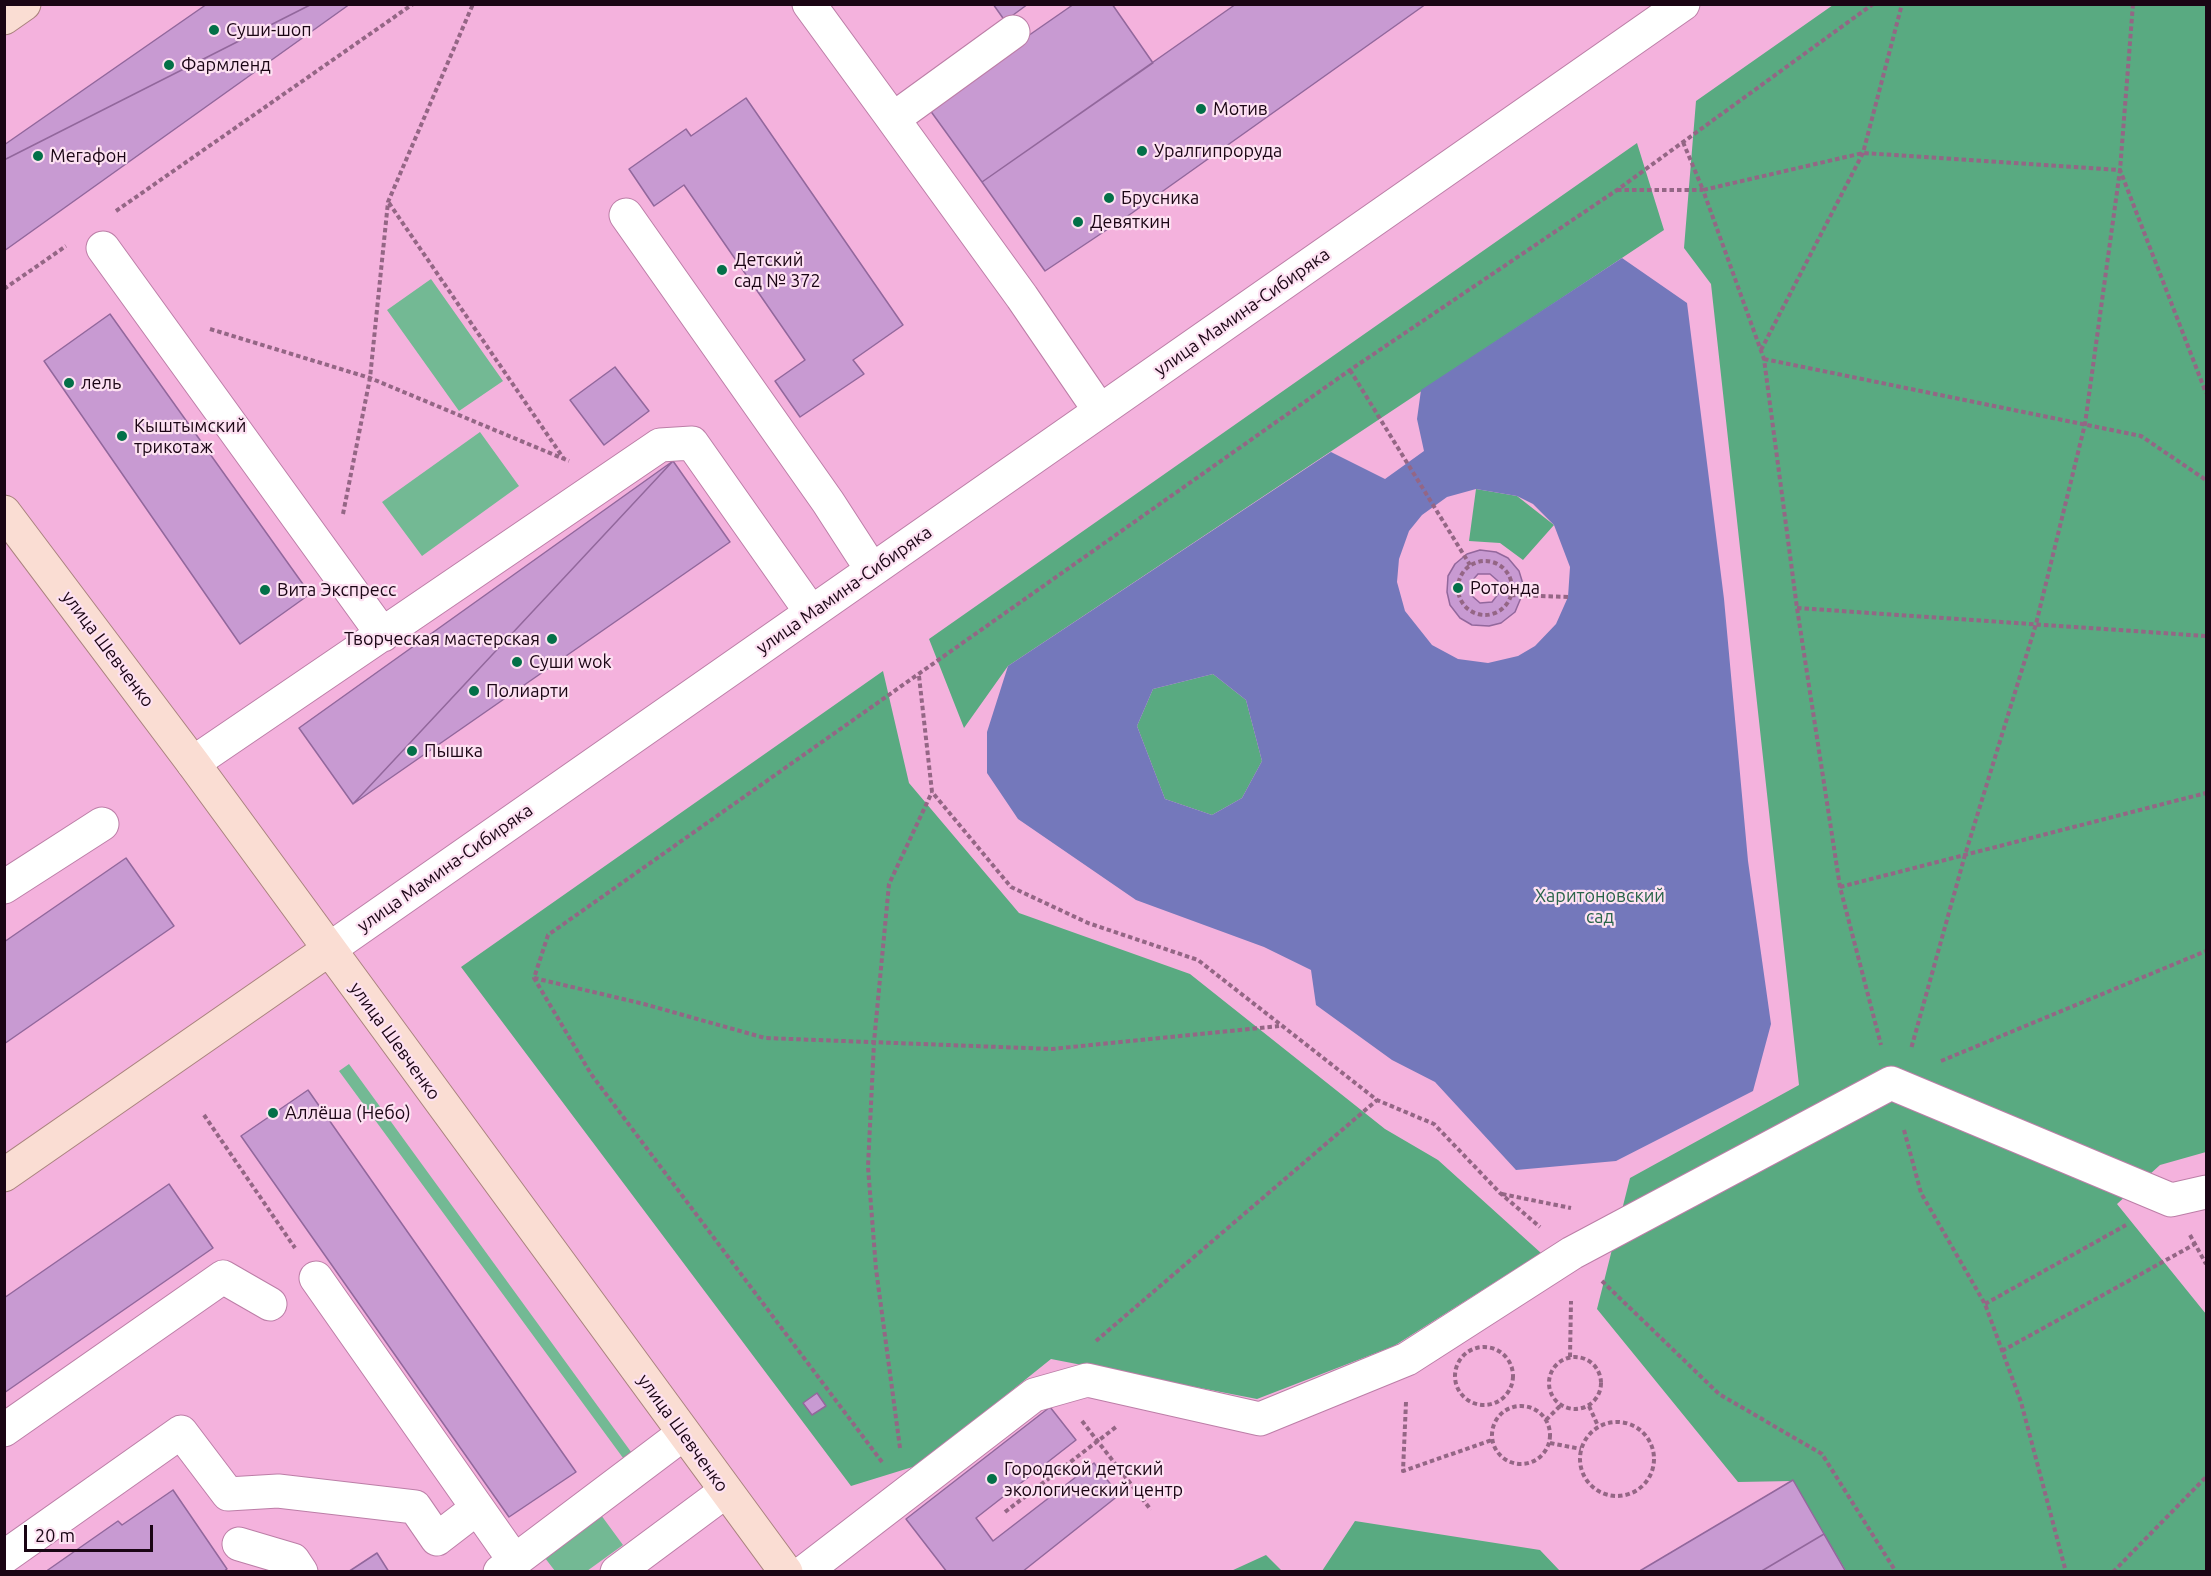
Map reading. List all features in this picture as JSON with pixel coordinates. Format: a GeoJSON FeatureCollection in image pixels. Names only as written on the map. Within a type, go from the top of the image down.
{"type":"FeatureCollection","features":[{"type":"Feature","properties":{"kind":"main road"},"geometry":{"type":"LineString","coordinates":[[4,18],[24,4]]}},
{"type":"Feature","properties":{"kind":"main road","name":"улица Шевченко"},"geometry":{"type":"LineString","coordinates":[[4,512],[193,763],[786,1572]]}},
{"type":"Feature","properties":{"kind":"main road","name":"улица Мамина-Сибиряка"},"geometry":{"type":"LineString","coordinates":[[4,1175],[328,950]]}},
{"type":"Feature","properties":{"kind":"street"},"geometry":{"type":"LineString","coordinates":[[809,4],[1022,297],[1100,411]]}},
{"type":"Feature","properties":{"kind":"street","name":"улица Мамина-Сибиряка"},"geometry":{"type":"LineString","coordinates":[[328,950],[1683,4]]}},
{"type":"Feature","properties":{"kind":"street"},"geometry":{"type":"LineString","coordinates":[[893,119],[1013,32]]}},
{"type":"Feature","properties":{"kind":"street"},"geometry":{"type":"LineString","coordinates":[[626,215],[828,502],[872,570]]}},
{"type":"Feature","properties":{"kind":"street"},"geometry":{"type":"LineString","coordinates":[[103,248],[383,635]]}},
{"type":"Feature","properties":{"kind":"street"},"geometry":{"type":"LineString","coordinates":[[193,763],[660,445],[692,443],[811,612]]}},
{"type":"Feature","properties":{"kind":"street"},"geometry":{"type":"LineString","coordinates":[[4,887],[102,824]]}},
{"type":"Feature","properties":{"kind":"street"},"geometry":{"type":"LineString","coordinates":[[804,1572],[1034,1395],[1087,1380],[1260,1419],[1407,1359],[1572,1253],[1630,1220],[1897,1080],[2170,1200],[2206,1192]]}},
{"type":"Feature","properties":{"kind":"street"},"geometry":{"type":"LineString","coordinates":[[4,1430],[223,1277],[270,1304]]}},
{"type":"Feature","properties":{"kind":"street"},"geometry":{"type":"LineString","coordinates":[[316,1278],[476,1509],[507,1566],[683,1434]]}},
{"type":"Feature","properties":{"kind":"street"},"geometry":{"type":"LineString","coordinates":[[4,1557],[181,1432],[228,1494],[278,1491],[415,1507],[437,1539],[476,1509]]}},
{"type":"Feature","properties":{"kind":"street"},"geometry":{"type":"LineString","coordinates":[[617,1572],[726,1491]]}},
{"type":"Feature","properties":{"kind":"street"},"geometry":{"type":"LineString","coordinates":[[239,1544],[293,1560],[301,1572]]}},
{"type":"Feature","properties":{"kind":"path"},"geometry":{"type":"LineString","coordinates":[[109,216],[413,4]]}},
{"type":"Feature","properties":{"kind":"path"},"geometry":{"type":"LineString","coordinates":[[333,565],[370,378],[388,202],[473,4]]}},
{"type":"Feature","properties":{"kind":"path"},"geometry":{"type":"LineString","coordinates":[[906,1493],[591,1074],[534,978],[548,935],[919,676],[1350,370],[1617,190],[1873,4]]}},
{"type":"Feature","properties":{"kind":"path"},"geometry":{"type":"LineString","coordinates":[[1761,351],[1863,153],[1902,4]]}},
{"type":"Feature","properties":{"kind":"path"},"geometry":{"type":"LineString","coordinates":[[1897,1080],[2036,624],[2085,424],[2120,170],[2133,4]]}},
{"type":"Feature","properties":{"kind":"path"},"geometry":{"type":"LineString","coordinates":[[1683,142],[1703,190],[1764,359],[1797,608],[1840,887],[1897,1080],[1921,1193],[1985,1304],[2021,1402],[2066,1572]]}},
{"type":"Feature","properties":{"kind":"path"},"geometry":{"type":"LineString","coordinates":[[1617,190],[1703,190],[1863,153],[2120,170]]}},
{"type":"Feature","properties":{"kind":"path"},"geometry":{"type":"LineString","coordinates":[[2120,170],[2206,393]]}},
{"type":"Feature","properties":{"kind":"path"},"geometry":{"type":"LineString","coordinates":[[388,202],[564,459]]}},
{"type":"Feature","properties":{"kind":"path"},"geometry":{"type":"LineString","coordinates":[[4,289],[71,243]]}},
{"type":"Feature","properties":{"kind":"path"},"geometry":{"type":"LineString","coordinates":[[148,309],[370,378],[611,478]]}},
{"type":"Feature","properties":{"kind":"path"},"geometry":{"type":"LineString","coordinates":[[1764,359],[2141,436],[2206,480]]}},
{"type":"Feature","properties":{"kind":"path"},"geometry":{"type":"LineString","coordinates":[[1350,370],[1470,565]]}},
{"type":"Feature","properties":{"kind":"path"},"geometry":{"type":"LineString","coordinates":[[1488,561],[1505,569],[1512,585],[1511,595],[1502,609],[1494,614],[1476,614],[1462,603],[1457,586],[1460,577],[1470,565],[1488,561]]}},
{"type":"Feature","properties":{"kind":"path"},"geometry":{"type":"LineString","coordinates":[[1511,595],[1568,597]]}},
{"type":"Feature","properties":{"kind":"path"},"geometry":{"type":"LineString","coordinates":[[1797,608],[2206,636]]}},
{"type":"Feature","properties":{"kind":"path"},"geometry":{"type":"LineString","coordinates":[[906,1493],[876,1269],[868,1167],[874,1042],[889,884],[932,792],[919,676]]}},
{"type":"Feature","properties":{"kind":"path"},"geometry":{"type":"LineString","coordinates":[[932,792],[1011,887],[1088,923],[1198,960],[1279,1026],[1377,1100],[1434,1124],[1500,1193],[1572,1253],[1719,1394],[1822,1454],[1896,1572]]}},
{"type":"Feature","properties":{"kind":"path"},"geometry":{"type":"LineString","coordinates":[[1840,887],[2206,793]]}},
{"type":"Feature","properties":{"kind":"path"},"geometry":{"type":"LineString","coordinates":[[1897,1080],[2206,951]]}},
{"type":"Feature","properties":{"kind":"path"},"geometry":{"type":"LineString","coordinates":[[534,978],[644,1004],[765,1038],[1052,1049],[1279,1026]]}},
{"type":"Feature","properties":{"kind":"path"},"geometry":{"type":"LineString","coordinates":[[1089,1348],[1377,1100]]}},
{"type":"Feature","properties":{"kind":"path"},"geometry":{"type":"LineString","coordinates":[[204,1115],[316,1278]]}},
{"type":"Feature","properties":{"kind":"path"},"geometry":{"type":"LineString","coordinates":[[1500,1193],[1630,1220]]}},
{"type":"Feature","properties":{"kind":"path"},"geometry":{"type":"LineString","coordinates":[[1985,1304],[2170,1200]]}},
{"type":"Feature","properties":{"kind":"path"},"geometry":{"type":"LineString","coordinates":[[2002,1351],[2195,1244]]}},
{"type":"Feature","properties":{"kind":"path"},"geometry":{"type":"LineString","coordinates":[[1570,1358],[1572,1253]]}},
{"type":"Feature","properties":{"kind":"path"},"geometry":{"type":"LineString","coordinates":[[1488,1347],[1506,1357],[1513,1376],[1507,1395],[1499,1402],[1481,1406],[1472,1404],[1458,1392],[1455,1373],[1461,1357],[1469,1350],[1488,1347]]}},
{"type":"Feature","properties":{"kind":"path"},"geometry":{"type":"LineString","coordinates":[[1570,1358],[1587,1360],[1599,1374],[1600,1392],[1589,1406],[1575,1410],[1560,1406],[1550,1392],[1548,1383],[1555,1366],[1570,1358]]}},
{"type":"Feature","properties":{"kind":"path"},"geometry":{"type":"LineString","coordinates":[[1407,1359],[1403,1471],[1492,1440]]}},
{"type":"Feature","properties":{"kind":"path"},"geometry":{"type":"LineString","coordinates":[[1056,1390],[1151,1510]]}},
{"type":"Feature","properties":{"kind":"path"},"geometry":{"type":"LineString","coordinates":[[1005,1512],[1097,1440],[1158,1397]]}},
{"type":"Feature","properties":{"kind":"path"},"geometry":{"type":"LineString","coordinates":[[1499,1402],[1506,1410]]}},
{"type":"Feature","properties":{"kind":"path"},"geometry":{"type":"LineString","coordinates":[[1524,1406],[1533,1408],[1546,1420],[1550,1443],[1539,1459],[1520,1465],[1501,1457],[1492,1440],[1494,1422],[1506,1410],[1524,1406]]}},
{"type":"Feature","properties":{"kind":"path"},"geometry":{"type":"LineString","coordinates":[[1546,1420],[1560,1406]]}},
{"type":"Feature","properties":{"kind":"path"},"geometry":{"type":"LineString","coordinates":[[1589,1406],[1598,1426]]}},
{"type":"Feature","properties":{"kind":"path"},"geometry":{"type":"LineString","coordinates":[[1622,1422],[1634,1426],[1644,1434],[1651,1445],[1652,1470],[1637,1490],[1625,1495],[1600,1492],[1590,1485],[1583,1474],[1581,1449],[1590,1433],[1598,1426],[1622,1422]]}},
{"type":"Feature","properties":{"kind":"path"},"geometry":{"type":"LineString","coordinates":[[1550,1443],[1581,1449]]}},
{"type":"Feature","properties":{"kind":"path"},"geometry":{"type":"LineString","coordinates":[[2113,1572],[2206,1477]]}},
{"type":"Feature","properties":{"kind":"green space"},"geometry":{"type":"Polygon","coordinates":[[[1833,5],[2206,5],[2206,1152],[2160,1165],[2117,1204],[2206,1314],[2206,1572],[1846,1571],[1793,1481],[1738,1482],[1597,1309],[1630,1178],[1799,1085],[1711,284],[1684,248],[1696,101],[1833,5]]]}},
{"type":"Feature","properties":{"kind":"green space"},"geometry":{"type":"Polygon","coordinates":[[[1637,143],[1664,230],[1008,666],[964,728],[929,639],[1637,143]]]}},
{"type":"Feature","properties":{"kind":"green space"},"geometry":{"type":"Polygon","coordinates":[[[431,279],[503,381],[459,411],[387,310],[431,279]]]}},
{"type":"Feature","properties":{"kind":"green space"},"geometry":{"type":"Polygon","coordinates":[[[480,432],[519,486],[422,556],[382,502],[480,432]]]}},
{"type":"Feature","properties":{"kind":"green space"},"geometry":{"type":"Polygon","coordinates":[[[1476,489],[1517,496],[1554,525],[1523,560],[1500,543],[1469,541],[1476,489]]]}},
{"type":"Feature","properties":{"kind":"green space"},"geometry":{"type":"Polygon","coordinates":[[[883,671],[909,783],[1019,913],[1190,974],[1385,1129],[1438,1160],[1541,1253],[1394,1346],[1257,1399],[1051,1359],[919,1465],[851,1486],[461,967],[883,671]]]}},
{"type":"Feature","properties":{"kind":"green space"},"geometry":{"type":"Polygon","coordinates":[[[1213,674],[1246,700],[1262,761],[1242,798],[1212,815],[1165,799],[1137,726],[1153,689],[1213,674]]]}},
{"type":"Feature","properties":{"kind":"green space"},"geometry":{"type":"Polygon","coordinates":[[[349,1064],[634,1456],[626,1462],[339,1071],[349,1064]]]}},
{"type":"Feature","properties":{"kind":"green space"},"geometry":{"type":"Polygon","coordinates":[[[601,1515],[623,1545],[587,1571],[555,1571],[545,1558],[601,1515]]]}},
{"type":"Feature","properties":{"kind":"green space"},"geometry":{"type":"Polygon","coordinates":[[[1355,1521],[1540,1550],[1560,1571],[1322,1571],[1355,1521]]]}},
{"type":"Feature","properties":{"kind":"green space"},"geometry":{"type":"Polygon","coordinates":[[[1266,1555],[1282,1571],[1231,1571],[1266,1555]]]}},
{"type":"Feature","properties":{"kind":"water"},"geometry":{"type":"Polygon","coordinates":[[[1622,258],[1687,303],[1724,599],[1748,861],[1771,1024],[1753,1091],[1616,1161],[1516,1170],[1435,1082],[1392,1060],[1316,1005],[1311,970],[1264,947],[1136,900],[1018,819],[987,773],[987,732],[1008,666],[1331,452],[1385,479],[1424,451],[1417,419],[1421,390],[1622,258]],[[1476,489],[1447,497],[1422,515],[1409,531],[1399,559],[1397,582],[1405,611],[1432,645],[1458,659],[1488,663],[1518,656],[1535,646],[1556,624],[1568,597],[1570,567],[1554,525],[1533,504],[1517,496],[1476,489]],[[1213,674],[1153,689],[1137,726],[1165,799],[1212,815],[1242,798],[1262,761],[1246,700],[1213,674]]]}},
{"type":"Feature","properties":{"kind":"building"},"geometry":{"type":"Polygon","coordinates":[[[207,4],[312,4],[4,160],[4,145],[207,4]]]}},
{"type":"Feature","properties":{"kind":"building"},"geometry":{"type":"Polygon","coordinates":[[[312,4],[350,4],[4,251],[4,160],[312,4]]]}},
{"type":"Feature","properties":{"kind":"building"},"geometry":{"type":"Polygon","coordinates":[[[993,4],[1028,4],[1005,21],[993,4]]]}},
{"type":"Feature","properties":{"kind":"building"},"geometry":{"type":"Polygon","coordinates":[[[1074,4],[1112,4],[1153,63],[982,182],[927,106],[1074,4]]]}},
{"type":"Feature","properties":{"kind":"building"},"geometry":{"type":"Polygon","coordinates":[[[1236,4],[1426,4],[1132,213],[1045,271],[982,182],[1236,4]]]}},
{"type":"Feature","properties":{"kind":"building"},"geometry":{"type":"Polygon","coordinates":[[[746,98],[903,325],[853,360],[864,374],[800,417],[775,381],[805,360],[684,185],[654,206],[629,169],[686,129],[691,136],[746,98]]]}},
{"type":"Feature","properties":{"kind":"building"},"geometry":{"type":"Polygon","coordinates":[[[110,314],[310,594],[240,644],[44,361],[110,314]]]}},
{"type":"Feature","properties":{"kind":"building"},"geometry":{"type":"Polygon","coordinates":[[[615,367],[649,411],[604,445],[570,400],[615,367]]]}},
{"type":"Feature","properties":{"kind":"building"},"geometry":{"type":"Polygon","coordinates":[[[673,461],[353,804],[299,728],[673,461]]]}},
{"type":"Feature","properties":{"kind":"building"},"geometry":{"type":"Polygon","coordinates":[[[673,461],[730,542],[353,804],[673,461]]]}},
{"type":"Feature","properties":{"kind":"building","name":"Ротонда"},"geometry":{"type":"Polygon","coordinates":[[[1480,550],[1496,552],[1508,558],[1519,571],[1523,584],[1520,600],[1515,612],[1501,623],[1489,626],[1472,625],[1460,618],[1450,605],[1447,592],[1448,576],[1455,564],[1467,554],[1480,550]],[[1478,574],[1470,583],[1471,595],[1480,603],[1492,602],[1499,593],[1498,581],[1490,574],[1478,574]]]}},
{"type":"Feature","properties":{"kind":"building"},"geometry":{"type":"Polygon","coordinates":[[[126,858],[174,926],[4,1044],[4,942],[126,858]]]}},
{"type":"Feature","properties":{"kind":"building"},"geometry":{"type":"Polygon","coordinates":[[[308,1090],[576,1472],[509,1517],[241,1136],[308,1090]]]}},
{"type":"Feature","properties":{"kind":"building"},"geometry":{"type":"Polygon","coordinates":[[[169,1184],[213,1248],[4,1393],[4,1298],[169,1184]]]}},
{"type":"Feature","properties":{"kind":"building"},"geometry":{"type":"Polygon","coordinates":[[[817,1393],[826,1406],[812,1415],[803,1403],[817,1393]]]}},
{"type":"Feature","properties":{"kind":"building","name":"Городской детский экологический центр"},"geometry":{"type":"Polygon","coordinates":[[[1050,1407],[1076,1440],[976,1518],[993,1541],[1094,1463],[1119,1495],[1022,1572],[947,1572],[906,1519],[1050,1407]]]}},
{"type":"Feature","properties":{"kind":"building"},"geometry":{"type":"Polygon","coordinates":[[[1793,1480],[1824,1534],[1760,1572],[1638,1572],[1793,1480]]]}},
{"type":"Feature","properties":{"kind":"building"},"geometry":{"type":"Polygon","coordinates":[[[173,1490],[227,1569],[223,1572],[45,1572],[118,1521],[122,1525],[173,1490]]]}},
{"type":"Feature","properties":{"kind":"building"},"geometry":{"type":"Polygon","coordinates":[[[1824,1534],[1846,1572],[1760,1572],[1824,1534]]]}},
{"type":"Feature","properties":{"kind":"building"},"geometry":{"type":"Polygon","coordinates":[[[377,1553],[389,1572],[348,1572],[377,1553]]]}},
{"type":"Feature","properties":{"kind":"place","name":"Суши-шоп"},"geometry":{"type":"Point","coordinates":[214,30]}},
{"type":"Feature","properties":{"kind":"place","name":"Фармленд"},"geometry":{"type":"Point","coordinates":[169,65]}},
{"type":"Feature","properties":{"kind":"place","name":"Мотив"},"geometry":{"type":"Point","coordinates":[1201,109]}},
{"type":"Feature","properties":{"kind":"place","name":"Уралгипроруда"},"geometry":{"type":"Point","coordinates":[1142,151]}},
{"type":"Feature","properties":{"kind":"place","name":"Мегафон"},"geometry":{"type":"Point","coordinates":[38,156]}},
{"type":"Feature","properties":{"kind":"place","name":"Брусника"},"geometry":{"type":"Point","coordinates":[1109,198]}},
{"type":"Feature","properties":{"kind":"place","name":"Девяткин"},"geometry":{"type":"Point","coordinates":[1078,222]}},
{"type":"Feature","properties":{"kind":"place","name":"Детский сад № 372"},"geometry":{"type":"Point","coordinates":[722,270]}},
{"type":"Feature","properties":{"kind":"place","name":"лель"},"geometry":{"type":"Point","coordinates":[69,383]}},
{"type":"Feature","properties":{"kind":"place","name":"Кыштымский трикотаж"},"geometry":{"type":"Point","coordinates":[122,436]}},
{"type":"Feature","properties":{"kind":"place","name":"Ротонда"},"geometry":{"type":"Point","coordinates":[1458,588]}},
{"type":"Feature","properties":{"kind":"place","name":"Вита Экспресс"},"geometry":{"type":"Point","coordinates":[265,590]}},
{"type":"Feature","properties":{"kind":"place","name":"Творческая мастерская"},"geometry":{"type":"Point","coordinates":[552,639]}},
{"type":"Feature","properties":{"kind":"place","name":"Суши wok"},"geometry":{"type":"Point","coordinates":[517,662]}},
{"type":"Feature","properties":{"kind":"place","name":"Полиарти"},"geometry":{"type":"Point","coordinates":[474,691]}},
{"type":"Feature","properties":{"kind":"place","name":"Пышка"},"geometry":{"type":"Point","coordinates":[412,751]}},
{"type":"Feature","properties":{"kind":"place","name":"Аллёша (Небо)"},"geometry":{"type":"Point","coordinates":[273,1113]}},
{"type":"Feature","properties":{"kind":"place","name":"Городской детский экологический центр"},"geometry":{"type":"Point","coordinates":[992,1479]}},
{"type":"Feature","properties":{"kind":"park label","name":"Харитоновский сад"},"geometry":{"type":"Point","coordinates":[1600,906]}}]}
